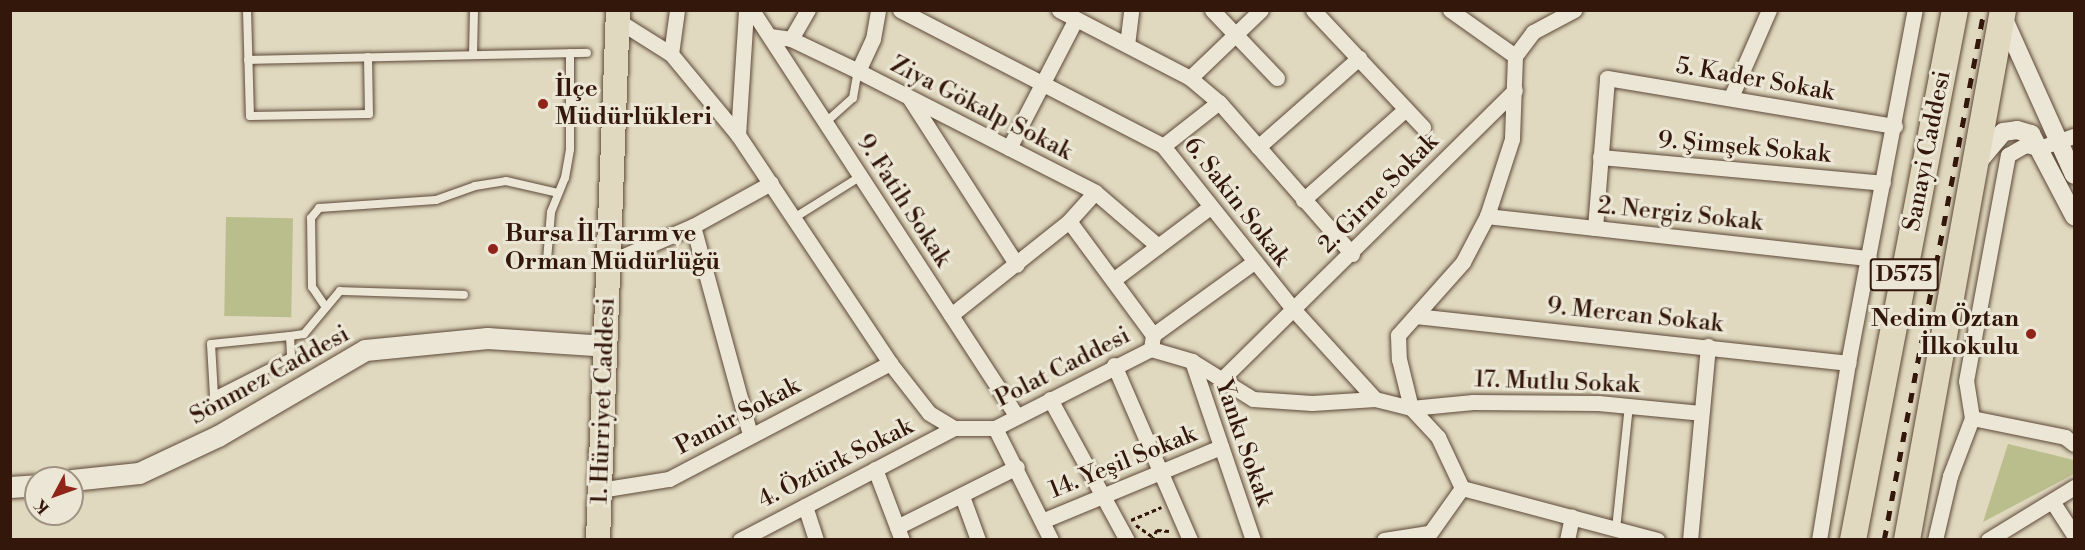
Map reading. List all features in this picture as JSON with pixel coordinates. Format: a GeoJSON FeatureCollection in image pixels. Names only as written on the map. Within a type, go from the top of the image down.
{"type":"FeatureCollection","features":[{"type":"Feature","properties":{"kind":"highway","name":"Sanayi Caddesi"},"geometry":{"type":"LineString","coordinates":[[1853,540],[1955,10]]}},
{"type":"Feature","properties":{"kind":"highway","name":"Sanayi Caddesi"},"geometry":{"type":"LineString","coordinates":[[1907,540],[2003,13]]}},
{"type":"Feature","properties":{"kind":"main road","name":"1. Hürriyet Caddesi"},"geometry":{"type":"LineString","coordinates":[[598,540],[610,262],[617,15]]}},
{"type":"Feature","properties":{"kind":"main road","name":"Sönmez Caddesi"},"geometry":{"type":"LineString","coordinates":[[84,479],[139,473],[218,436],[365,350],[486,338],[606,346]]}},
{"type":"Feature","properties":{"kind":"street"},"geometry":{"type":"LineString","coordinates":[[672,54],[677,10]]}},
{"type":"Feature","properties":{"kind":"street"},"geometry":{"type":"LineString","coordinates":[[738,135],[746,10]]}},
{"type":"Feature","properties":{"kind":"street","name":"9. Fatih Sokak"},"geometry":{"type":"LineString","coordinates":[[752,10],[1017,416]]}},
{"type":"Feature","properties":{"kind":"street"},"geometry":{"type":"LineString","coordinates":[[791,39],[808,10]]}},
{"type":"Feature","properties":{"kind":"street"},"geometry":{"type":"LineString","coordinates":[[858,71],[873,39],[879,10]]}},
{"type":"Feature","properties":{"kind":"street","name":"6. Sakin Sokak"},"geometry":{"type":"LineString","coordinates":[[900,10],[1163,146],[1294,310],[1375,399]]}},
{"type":"Feature","properties":{"kind":"street"},"geometry":{"type":"LineString","coordinates":[[1059,10],[1190,78],[1219,102],[1352,254]]}},
{"type":"Feature","properties":{"kind":"street"},"geometry":{"type":"LineString","coordinates":[[1127,45],[1131,10]]}},
{"type":"Feature","properties":{"kind":"street"},"geometry":{"type":"LineString","coordinates":[[1212,10],[1234,36],[1277,78]]}},
{"type":"Feature","properties":{"kind":"street"},"geometry":{"type":"LineString","coordinates":[[1190,78],[1261,10]]}},
{"type":"Feature","properties":{"kind":"street"},"geometry":{"type":"LineString","coordinates":[[1313,10],[1423,127]]}},
{"type":"Feature","properties":{"kind":"street"},"geometry":{"type":"LineString","coordinates":[[1450,10],[1515,56]]}},
{"type":"Feature","properties":{"kind":"street"},"geometry":{"type":"LineString","coordinates":[[1462,488],[1438,437],[1411,408],[1399,359],[1398,335],[1463,262],[1487,216],[1512,139],[1515,56],[1533,32],[1574,10]]}},
{"type":"Feature","properties":{"kind":"street"},"geometry":{"type":"LineString","coordinates":[[1731,97],[1769,10]]}},
{"type":"Feature","properties":{"kind":"street","name":"Sanayi Caddesi"},"geometry":{"type":"LineString","coordinates":[[1819,540],[1848,363],[1915,10]]}},
{"type":"Feature","properties":{"kind":"street"},"geometry":{"type":"LineString","coordinates":[[2003,13],[2067,139],[2074,175]]}},
{"type":"Feature","properties":{"kind":"street"},"geometry":{"type":"LineString","coordinates":[[617,15],[672,54],[738,135],[890,363],[929,412],[954,428]]}},
{"type":"Feature","properties":{"kind":"street"},"geometry":{"type":"LineString","coordinates":[[1009,148],[1076,19]]}},
{"type":"Feature","properties":{"kind":"street","name":"Ziya Gökalp Sokak"},"geometry":{"type":"LineString","coordinates":[[770,36],[791,39],[858,71],[1095,192],[1158,246]]}},
{"type":"Feature","properties":{"kind":"street"},"geometry":{"type":"LineString","coordinates":[[1258,147],[1359,58]]}},
{"type":"Feature","properties":{"kind":"street","name":"5. Kader Sokak"},"geometry":{"type":"LineString","coordinates":[[1600,157],[1607,78],[1894,126]]}},
{"type":"Feature","properties":{"kind":"street","name":"2. Girne Sokak"},"geometry":{"type":"LineString","coordinates":[[1223,378],[1352,254],[1515,90]]}},
{"type":"Feature","properties":{"kind":"street"},"geometry":{"type":"LineString","coordinates":[[910,99],[1017,265]]}},
{"type":"Feature","properties":{"kind":"street"},"geometry":{"type":"LineString","coordinates":[[1163,146],[1219,102]]}},
{"type":"Feature","properties":{"kind":"street"},"geometry":{"type":"LineString","coordinates":[[1303,200],[1406,109]]}},
{"type":"Feature","properties":{"kind":"street"},"geometry":{"type":"LineString","coordinates":[[1973,170],[2002,132],[2017,130],[2031,134],[2074,216]]}},
{"type":"Feature","properties":{"kind":"street"},"geometry":{"type":"LineString","coordinates":[[1935,540],[1950,476],[1972,418],[1966,381],[2008,155],[2025,145],[2039,148],[2067,139]]}},
{"type":"Feature","properties":{"kind":"street"},"geometry":{"type":"LineString","coordinates":[[1595,228],[1600,157]]}},
{"type":"Feature","properties":{"kind":"street","name":"9. Şimşek Sokak"},"geometry":{"type":"LineString","coordinates":[[1600,157],[1883,183]]}},
{"type":"Feature","properties":{"kind":"street"},"geometry":{"type":"LineString","coordinates":[[610,262],[693,226],[771,183]]}},
{"type":"Feature","properties":{"kind":"street"},"geometry":{"type":"LineString","coordinates":[[951,315],[1017,265],[1069,221],[1095,192]]}},
{"type":"Feature","properties":{"kind":"street"},"geometry":{"type":"LineString","coordinates":[[1113,280],[1210,207]]}},
{"type":"Feature","properties":{"kind":"street","name":"2. Nergiz Sokak"},"geometry":{"type":"LineString","coordinates":[[1487,216],[1869,258]]}},
{"type":"Feature","properties":{"kind":"street"},"geometry":{"type":"LineString","coordinates":[[1069,221],[1113,280],[1152,342],[1254,262]]}},
{"type":"Feature","properties":{"kind":"street"},"geometry":{"type":"LineString","coordinates":[[693,226],[750,435]]}},
{"type":"Feature","properties":{"kind":"street","name":"9. Mercan Sokak"},"geometry":{"type":"LineString","coordinates":[[1416,316],[1848,363]]}},
{"type":"Feature","properties":{"kind":"street","name":"Polat Caddesi"},"geometry":{"type":"LineString","coordinates":[[954,428],[995,428],[1114,366],[1152,342],[1223,378],[1252,399],[1312,403],[1375,399],[1411,408]]}},
{"type":"Feature","properties":{"kind":"street"},"geometry":{"type":"LineString","coordinates":[[1690,540],[1708,346]]}},
{"type":"Feature","properties":{"kind":"street","name":"Yankı Sokak"},"geometry":{"type":"LineString","coordinates":[[1191,361],[1253,540]]}},
{"type":"Feature","properties":{"kind":"street","name":"Pamir Sokak"},"geometry":{"type":"LineString","coordinates":[[600,490],[669,478],[890,363]]}},
{"type":"Feature","properties":{"kind":"street"},"geometry":{"type":"LineString","coordinates":[[1114,366],[1162,471],[1190,540]]}},
{"type":"Feature","properties":{"kind":"street"},"geometry":{"type":"LineString","coordinates":[[1050,399],[1104,494],[1127,540]]}},
{"type":"Feature","properties":{"kind":"street","name":"17. Mutlu Sokak"},"geometry":{"type":"LineString","coordinates":[[1411,408],[1473,402],[1629,406],[1701,413]]}},
{"type":"Feature","properties":{"kind":"street"},"geometry":{"type":"LineString","coordinates":[[1972,418],[2065,437],[2074,444]]}},
{"type":"Feature","properties":{"kind":"street","name":"4. Öztürk Sokak"},"geometry":{"type":"LineString","coordinates":[[740,540],[954,428]]}},
{"type":"Feature","properties":{"kind":"street"},"geometry":{"type":"LineString","coordinates":[[995,428],[1017,467],[1051,540]]}},
{"type":"Feature","properties":{"kind":"street","name":"14. Yeşil Sokak"},"geometry":{"type":"LineString","coordinates":[[1042,521],[1221,447]]}},
{"type":"Feature","properties":{"kind":"street"},"geometry":{"type":"LineString","coordinates":[[875,469],[899,533],[1017,467]]}},
{"type":"Feature","properties":{"kind":"street"},"geometry":{"type":"LineString","coordinates":[[1988,540],[2074,487]]}},
{"type":"Feature","properties":{"kind":"street"},"geometry":{"type":"LineString","coordinates":[[1462,488],[1657,540]]}},
{"type":"Feature","properties":{"kind":"street"},"geometry":{"type":"LineString","coordinates":[[1384,540],[1426,536],[1462,488]]}},
{"type":"Feature","properties":{"kind":"street"},"geometry":{"type":"LineString","coordinates":[[962,496],[978,540]]}},
{"type":"Feature","properties":{"kind":"street"},"geometry":{"type":"LineString","coordinates":[[2052,501],[2074,535]]}},
{"type":"Feature","properties":{"kind":"street"},"geometry":{"type":"LineString","coordinates":[[805,506],[816,540]]}},
{"type":"Feature","properties":{"kind":"street"},"geometry":{"type":"LineString","coordinates":[[1567,540],[1572,517]]}},
{"type":"Feature","properties":{"kind":"lane"},"geometry":{"type":"LineString","coordinates":[[247,10],[250,116],[369,114],[368,57]]}},
{"type":"Feature","properties":{"kind":"lane"},"geometry":{"type":"LineString","coordinates":[[473,55],[474,10]]}},
{"type":"Feature","properties":{"kind":"lane"},"geometry":{"type":"LineString","coordinates":[[547,260],[551,212],[570,149],[570,53]]}},
{"type":"Feature","properties":{"kind":"lane"},"geometry":{"type":"LineString","coordinates":[[248,60],[587,53]]}},
{"type":"Feature","properties":{"kind":"lane"},"geometry":{"type":"LineString","coordinates":[[826,122],[853,98],[858,71]]}},
{"type":"Feature","properties":{"kind":"lane"},"geometry":{"type":"LineString","coordinates":[[794,218],[861,176]]}},
{"type":"Feature","properties":{"kind":"lane"},"geometry":{"type":"LineString","coordinates":[[325,306],[312,287],[311,218],[319,208],[436,200],[475,186],[506,181],[558,193]]}},
{"type":"Feature","properties":{"kind":"lane"},"geometry":{"type":"LineString","coordinates":[[290,336],[291,357],[214,396],[211,344],[304,334],[325,306],[340,291],[464,295]]}},
{"type":"Feature","properties":{"kind":"lane"},"geometry":{"type":"LineString","coordinates":[[1616,529],[1629,406]]}},
{"type":"Feature","properties":{"kind":"path"},"geometry":{"type":"LineString","coordinates":[[1173,538],[1165,529],[1151,538],[1129,520],[1174,502]]}},
{"type":"Feature","properties":{"kind":"green space"},"geometry":{"type":"Polygon","coordinates":[[[226,217],[293,218],[291,317],[224,316],[226,217]]]}},
{"type":"Feature","properties":{"kind":"green space"},"geometry":{"type":"Polygon","coordinates":[[[2008,444],[2074,460],[2074,474],[1983,522],[2008,444]]]}},
{"type":"Feature","properties":{"kind":"railway"},"geometry":{"type":"LineString","coordinates":[[1884,540],[1984,10]]}},
{"type":"Feature","properties":{"kind":"place","name":"İlçe Müdürlükleri"},"geometry":{"type":"Point","coordinates":[543,104]}},
{"type":"Feature","properties":{"kind":"place","name":"Bursa İl Tarım ve Orman Müdürlüğü"},"geometry":{"type":"Point","coordinates":[493,249]}},
{"type":"Feature","properties":{"kind":"place","name":"Nedim Öztan İlkokulu"},"geometry":{"type":"Point","coordinates":[2031,334]}}]}
